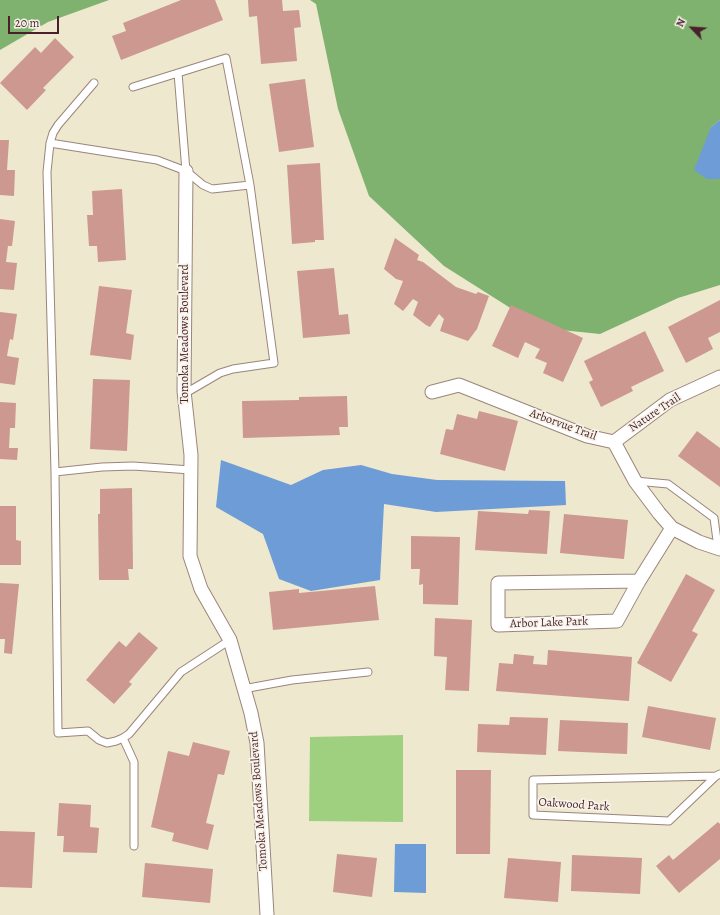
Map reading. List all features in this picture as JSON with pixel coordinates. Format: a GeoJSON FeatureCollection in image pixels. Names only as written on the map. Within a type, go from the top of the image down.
{"type":"FeatureCollection","features":[{"type":"Feature","properties":{"kind":"street","name":"Tomoka Meadows Boulevard"},"geometry":{"type":"LineString","coordinates":[[186,171],[184,394],[191,455],[190,556],[201,589],[230,640],[251,713],[257,742],[267,915]]}},
{"type":"Feature","properties":{"kind":"street","name":"Nature Trail"},"geometry":{"type":"LineString","coordinates":[[614,442],[670,400],[720,377]]}},
{"type":"Feature","properties":{"kind":"street","name":"Arborvue Trail"},"geometry":{"type":"LineString","coordinates":[[432,392],[459,385],[587,436],[614,442]]}},
{"type":"Feature","properties":{"kind":"street"},"geometry":{"type":"LineString","coordinates":[[614,442],[635,481],[672,528],[699,542],[719,549]]}},
{"type":"Feature","properties":{"kind":"street","name":"Arbor Lake Park"},"geometry":{"type":"LineString","coordinates":[[639,581],[498,583],[498,625],[617,621],[639,581],[672,528]]}},
{"type":"Feature","properties":{"kind":"lane"},"geometry":{"type":"LineString","coordinates":[[133,87],[226,58],[250,185],[274,363],[233,369],[220,373],[184,394]]}},
{"type":"Feature","properties":{"kind":"lane"},"geometry":{"type":"LineString","coordinates":[[178,73],[186,171]]}},
{"type":"Feature","properties":{"kind":"lane"},"geometry":{"type":"LineString","coordinates":[[94,83],[58,124],[53,133],[50,143],[47,172],[55,472],[58,733],[88,731],[99,740],[107,743],[123,738],[129,734],[181,672],[230,640]]}},
{"type":"Feature","properties":{"kind":"lane"},"geometry":{"type":"LineString","coordinates":[[50,143],[157,160],[186,171],[203,186],[212,189],[250,185]]}},
{"type":"Feature","properties":{"kind":"lane"},"geometry":{"type":"LineString","coordinates":[[55,472],[102,467],[133,466],[191,470]]}},
{"type":"Feature","properties":{"kind":"lane"},"geometry":{"type":"LineString","coordinates":[[635,481],[668,484],[714,518],[719,549]]}},
{"type":"Feature","properties":{"kind":"lane"},"geometry":{"type":"LineString","coordinates":[[243,689],[292,680],[368,672]]}},
{"type":"Feature","properties":{"kind":"lane"},"geometry":{"type":"LineString","coordinates":[[123,738],[134,762],[134,846]]}},
{"type":"Feature","properties":{"kind":"lane","name":"Oakwood Park"},"geometry":{"type":"LineString","coordinates":[[718,775],[669,821],[532,815],[533,780],[718,775]]}},
{"type":"Feature","properties":{"kind":"green space"},"geometry":{"type":"Polygon","coordinates":[[[0,0],[109,0],[48,22],[0,50],[0,0]]]}},
{"type":"Feature","properties":{"kind":"green space"},"geometry":{"type":"Polygon","coordinates":[[[310,0],[720,0],[720,120],[711,127],[707,179],[720,179],[720,285],[678,298],[600,334],[542,328],[444,266],[369,196],[338,109],[316,4],[310,0]]]}},
{"type":"Feature","properties":{"kind":"green space"},"geometry":{"type":"Polygon","coordinates":[[[403,735],[403,822],[309,821],[310,737],[403,735]]]}},
{"type":"Feature","properties":{"kind":"water"},"geometry":{"type":"Polygon","coordinates":[[[720,120],[720,179],[707,179],[694,170],[711,127],[720,120]]]}},
{"type":"Feature","properties":{"kind":"water"},"geometry":{"type":"Polygon","coordinates":[[[221,460],[291,485],[323,470],[361,465],[392,474],[437,480],[565,481],[566,505],[436,512],[384,504],[380,580],[311,591],[279,579],[263,534],[216,507],[221,460]]]}},
{"type":"Feature","properties":{"kind":"water"},"geometry":{"type":"Polygon","coordinates":[[[395,844],[426,844],[426,893],[394,892],[395,844]]]}},
{"type":"Feature","properties":{"kind":"building"},"geometry":{"type":"Polygon","coordinates":[[[181,0],[215,0],[223,20],[121,60],[112,36],[126,31],[123,23],[181,0]]]}},
{"type":"Feature","properties":{"kind":"building"},"geometry":{"type":"Polygon","coordinates":[[[248,0],[282,0],[283,11],[299,10],[301,27],[294,28],[297,61],[261,64],[257,16],[249,17],[248,0]]]}},
{"type":"Feature","properties":{"kind":"building"},"geometry":{"type":"Polygon","coordinates":[[[55,38],[74,57],[43,88],[46,90],[27,110],[0,83],[35,47],[41,53],[55,38]]]}},
{"type":"Feature","properties":{"kind":"building"},"geometry":{"type":"Polygon","coordinates":[[[305,79],[314,147],[279,152],[269,84],[305,79]]]}},
{"type":"Feature","properties":{"kind":"building"},"geometry":{"type":"Polygon","coordinates":[[[0,140],[9,140],[7,170],[15,170],[14,196],[0,195],[0,140]]]}},
{"type":"Feature","properties":{"kind":"building"},"geometry":{"type":"Polygon","coordinates":[[[320,163],[324,240],[292,244],[287,165],[320,163]]]}},
{"type":"Feature","properties":{"kind":"building"},"geometry":{"type":"Polygon","coordinates":[[[122,189],[126,260],[98,262],[97,246],[89,246],[87,215],[93,215],[92,191],[122,189]]]}},
{"type":"Feature","properties":{"kind":"building"},"geometry":{"type":"Polygon","coordinates":[[[0,219],[15,221],[12,246],[8,246],[6,262],[17,263],[14,290],[0,289],[0,219]]]}},
{"type":"Feature","properties":{"kind":"building"},"geometry":{"type":"Polygon","coordinates":[[[395,238],[419,255],[417,260],[423,262],[456,287],[476,294],[478,292],[489,296],[477,329],[468,341],[440,331],[444,319],[439,314],[430,327],[426,325],[413,315],[418,302],[413,299],[403,311],[394,304],[403,281],[396,279],[384,269],[395,238]]]}},
{"type":"Feature","properties":{"kind":"building"},"geometry":{"type":"Polygon","coordinates":[[[334,268],[339,315],[348,314],[350,334],[303,338],[297,271],[334,268]]]}},
{"type":"Feature","properties":{"kind":"building"},"geometry":{"type":"Polygon","coordinates":[[[99,286],[132,290],[126,333],[134,335],[131,360],[90,355],[99,286]]]}},
{"type":"Feature","properties":{"kind":"building"},"geometry":{"type":"Polygon","coordinates":[[[720,300],[720,332],[708,338],[713,349],[686,363],[668,327],[720,300]]]}},
{"type":"Feature","properties":{"kind":"building"},"geometry":{"type":"Polygon","coordinates":[[[511,305],[583,338],[563,382],[543,373],[547,363],[535,358],[540,349],[525,342],[518,358],[492,346],[511,305]]]}},
{"type":"Feature","properties":{"kind":"building"},"geometry":{"type":"Polygon","coordinates":[[[0,312],[17,314],[13,340],[10,339],[7,356],[19,358],[15,385],[0,383],[0,312]]]}},
{"type":"Feature","properties":{"kind":"building"},"geometry":{"type":"Polygon","coordinates":[[[645,331],[664,371],[631,387],[633,391],[601,407],[589,382],[593,380],[584,361],[645,331]]]}},
{"type":"Feature","properties":{"kind":"building"},"geometry":{"type":"Polygon","coordinates":[[[93,379],[130,380],[127,451],[90,449],[93,379]]]}},
{"type":"Feature","properties":{"kind":"building"},"geometry":{"type":"Polygon","coordinates":[[[347,396],[348,427],[339,427],[340,435],[243,438],[242,401],[299,400],[299,397],[347,396]]]}},
{"type":"Feature","properties":{"kind":"building"},"geometry":{"type":"Polygon","coordinates":[[[0,402],[16,403],[15,428],[10,428],[9,448],[18,448],[17,460],[0,459],[0,402]]]}},
{"type":"Feature","properties":{"kind":"building"},"geometry":{"type":"Polygon","coordinates":[[[479,411],[518,421],[505,471],[440,454],[446,429],[453,430],[457,414],[477,419],[479,411]]]}},
{"type":"Feature","properties":{"kind":"building"},"geometry":{"type":"Polygon","coordinates":[[[697,431],[720,448],[720,487],[678,456],[697,431]]]}},
{"type":"Feature","properties":{"kind":"building"},"geometry":{"type":"Polygon","coordinates":[[[132,488],[133,569],[128,569],[129,580],[99,580],[98,514],[100,514],[100,489],[132,488]]]}},
{"type":"Feature","properties":{"kind":"building"},"geometry":{"type":"Polygon","coordinates":[[[0,506],[16,506],[16,540],[21,541],[21,565],[0,565],[0,506]]]}},
{"type":"Feature","properties":{"kind":"building"},"geometry":{"type":"Polygon","coordinates":[[[529,510],[550,511],[547,554],[475,550],[478,511],[528,514],[529,510]]]}},
{"type":"Feature","properties":{"kind":"building"},"geometry":{"type":"Polygon","coordinates":[[[564,514],[628,520],[624,559],[560,553],[564,514]]]}},
{"type":"Feature","properties":{"kind":"building"},"geometry":{"type":"Polygon","coordinates":[[[411,536],[460,537],[458,605],[423,604],[423,584],[419,585],[420,569],[411,569],[411,536]]]}},
{"type":"Feature","properties":{"kind":"building"},"geometry":{"type":"Polygon","coordinates":[[[686,574],[715,590],[692,631],[698,634],[671,682],[637,663],[686,574]]]}},
{"type":"Feature","properties":{"kind":"building"},"geometry":{"type":"Polygon","coordinates":[[[0,583],[19,584],[12,654],[4,653],[5,639],[0,639],[0,583]]]}},
{"type":"Feature","properties":{"kind":"building"},"geometry":{"type":"Polygon","coordinates":[[[375,586],[379,620],[273,630],[269,592],[299,589],[299,593],[375,586]]]}},
{"type":"Feature","properties":{"kind":"building"},"geometry":{"type":"Polygon","coordinates":[[[435,618],[472,620],[469,691],[445,690],[447,657],[434,656],[435,618]]]}},
{"type":"Feature","properties":{"kind":"building"},"geometry":{"type":"Polygon","coordinates":[[[139,632],[158,648],[129,682],[132,684],[114,704],[86,680],[119,641],[126,647],[139,632]]]}},
{"type":"Feature","properties":{"kind":"building"},"geometry":{"type":"Polygon","coordinates":[[[548,650],[632,657],[629,701],[496,691],[499,663],[513,664],[514,654],[534,656],[533,664],[547,665],[548,650]]]}},
{"type":"Feature","properties":{"kind":"building"},"geometry":{"type":"Polygon","coordinates":[[[648,706],[716,718],[710,750],[642,737],[648,706]]]}},
{"type":"Feature","properties":{"kind":"building"},"geometry":{"type":"Polygon","coordinates":[[[510,717],[548,718],[546,755],[477,752],[478,724],[509,725],[510,717]]]}},
{"type":"Feature","properties":{"kind":"building"},"geometry":{"type":"Polygon","coordinates":[[[560,720],[628,723],[627,754],[558,751],[560,720]]]}},
{"type":"Feature","properties":{"kind":"building"},"geometry":{"type":"Polygon","coordinates":[[[193,742],[230,751],[224,775],[218,774],[206,823],[214,825],[208,850],[172,841],[174,833],[151,827],[168,751],[189,756],[193,742]]]}},
{"type":"Feature","properties":{"kind":"building"},"geometry":{"type":"Polygon","coordinates":[[[456,770],[491,770],[490,854],[456,854],[456,770]]]}},
{"type":"Feature","properties":{"kind":"building"},"geometry":{"type":"Polygon","coordinates":[[[59,803],[91,805],[90,827],[99,828],[97,853],[63,852],[64,836],[57,836],[59,803]]]}},
{"type":"Feature","properties":{"kind":"building"},"geometry":{"type":"Polygon","coordinates":[[[718,822],[720,824],[720,859],[679,893],[656,866],[669,855],[673,860],[718,822]]]}},
{"type":"Feature","properties":{"kind":"building"},"geometry":{"type":"Polygon","coordinates":[[[0,831],[35,832],[32,888],[0,887],[0,831]]]}},
{"type":"Feature","properties":{"kind":"building"},"geometry":{"type":"Polygon","coordinates":[[[337,854],[377,858],[372,897],[333,892],[337,854]]]}},
{"type":"Feature","properties":{"kind":"building"},"geometry":{"type":"Polygon","coordinates":[[[572,855],[642,858],[640,894],[571,891],[572,855]]]}},
{"type":"Feature","properties":{"kind":"building"},"geometry":{"type":"Polygon","coordinates":[[[508,858],[561,862],[558,902],[504,898],[508,858]]]}},
{"type":"Feature","properties":{"kind":"building"},"geometry":{"type":"Polygon","coordinates":[[[145,863],[213,869],[210,903],[142,897],[145,863]]]}}]}
